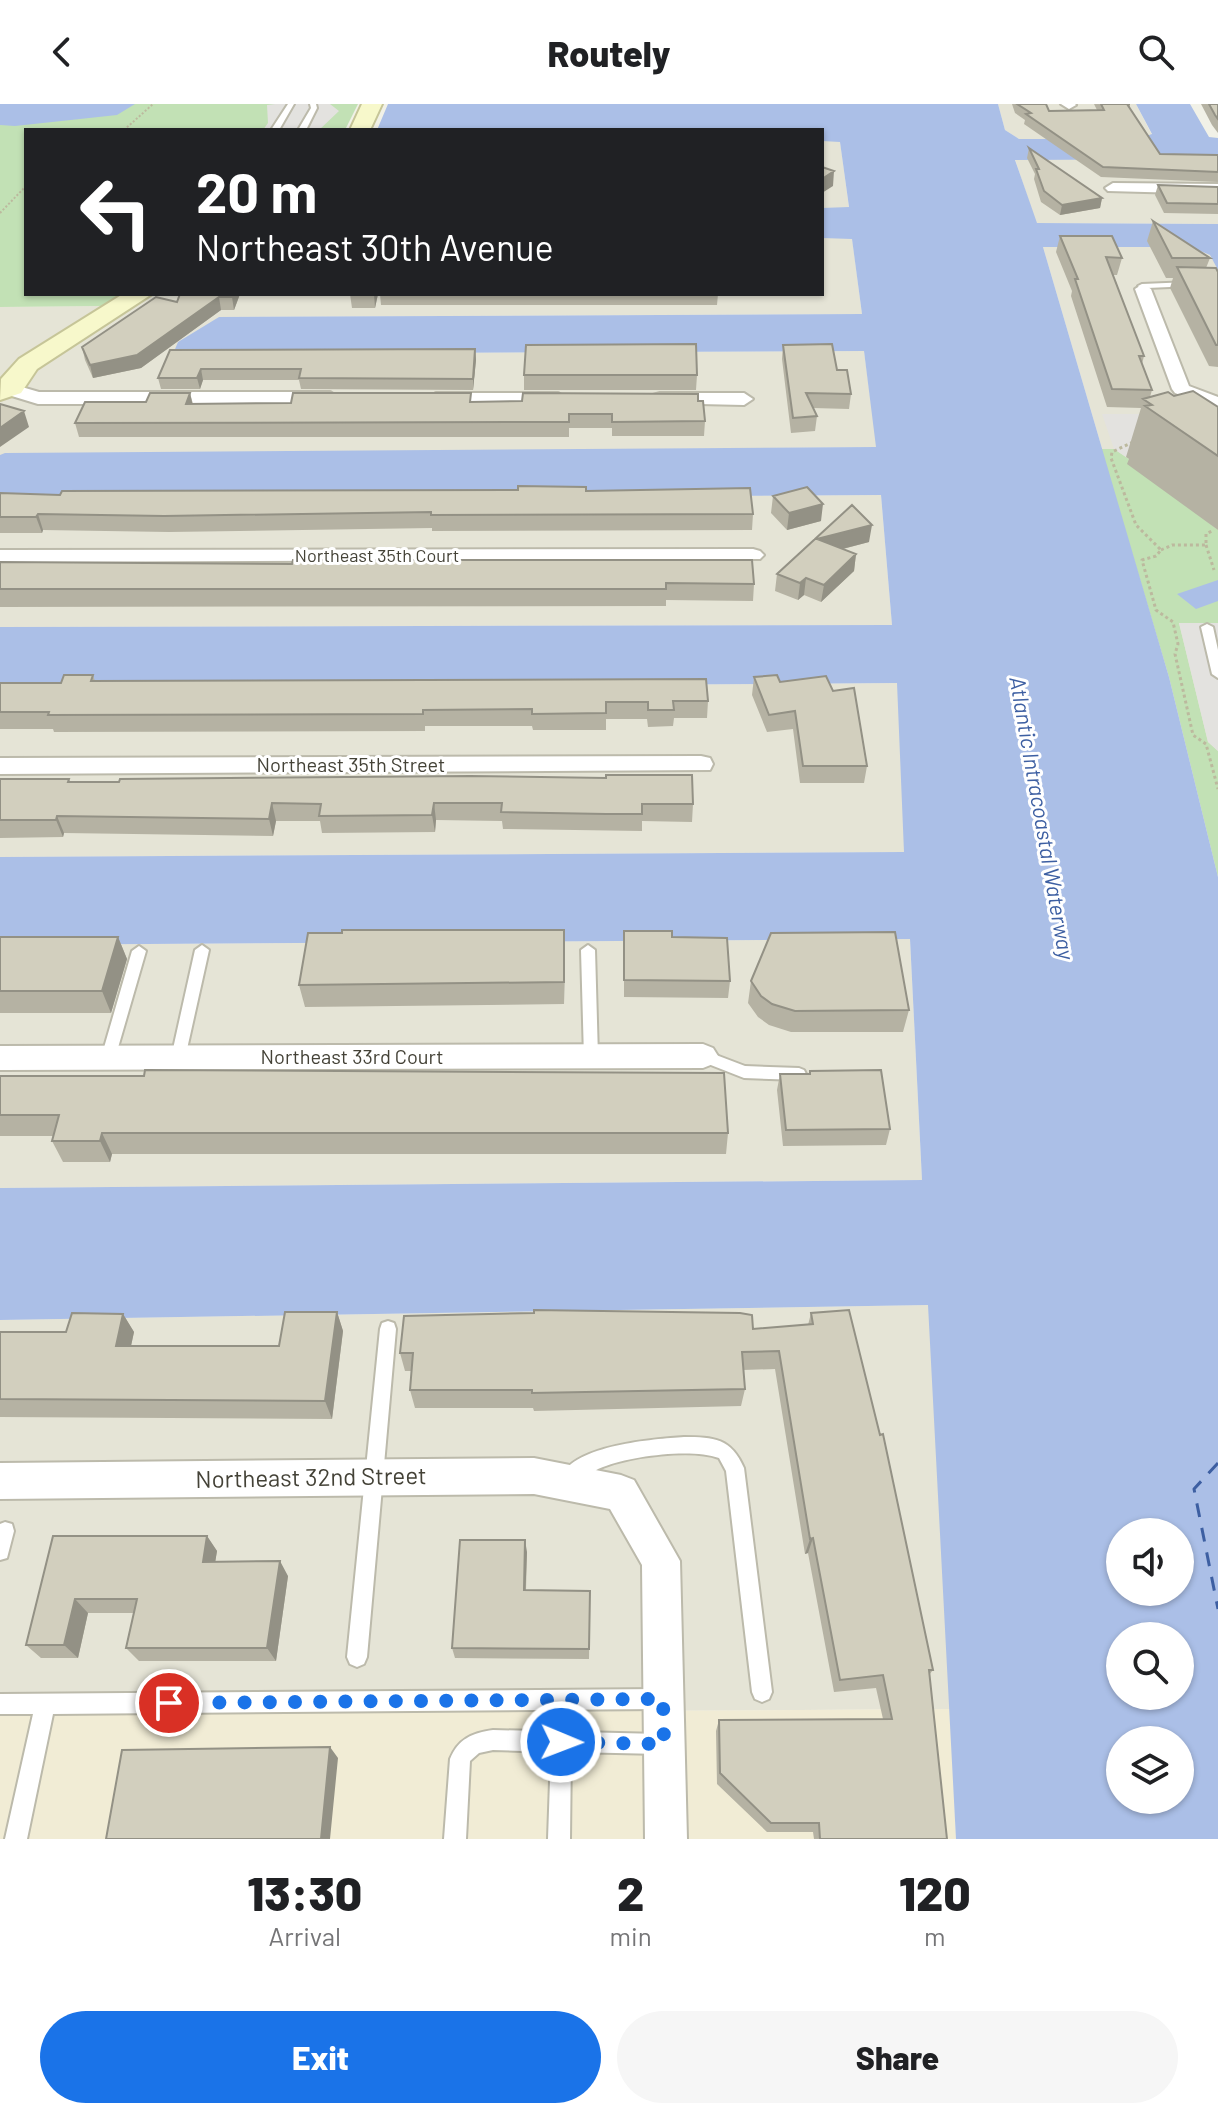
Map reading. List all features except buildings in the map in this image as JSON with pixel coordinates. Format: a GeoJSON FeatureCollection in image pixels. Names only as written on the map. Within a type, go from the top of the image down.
{"type":"FeatureCollection","features":[{"type":"Feature","properties":{"kind":"street"},"geometry":{"type":"LineString","coordinates":[[361,128],[372,104]]}},
{"type":"Feature","properties":{"kind":"street"},"geometry":{"type":"LineString","coordinates":[[1113,188],[1218,189]]}},
{"type":"Feature","properties":{"kind":"street"},"geometry":{"type":"LineString","coordinates":[[1143,289],[1181,389],[1205,403]]}},
{"type":"Feature","properties":{"kind":"street"},"geometry":{"type":"LineString","coordinates":[[137,296],[9,379],[38,398],[352,398]]}},
{"type":"Feature","properties":{"kind":"street"},"geometry":{"type":"LineString","coordinates":[[414,398],[571,399]]}},
{"type":"Feature","properties":{"kind":"street"},"geometry":{"type":"LineString","coordinates":[[634,399],[744,399]]}},
{"type":"Feature","properties":{"kind":"street","name":"Northeast 35th Court"},"geometry":{"type":"LineString","coordinates":[[0,556],[753,555]]}},
{"type":"Feature","properties":{"kind":"street","name":"Northeast 35th Street"},"geometry":{"type":"LineString","coordinates":[[0,766],[701,764]]}},
{"type":"Feature","properties":{"kind":"street","name":"Northeast 33rd Court"},"geometry":{"type":"LineString","coordinates":[[0,1058],[703,1056]]}},
{"type":"Feature","properties":{"kind":"street","name":"Northeast 32nd Street"},"geometry":{"type":"LineString","coordinates":[[0,1481],[534,1476],[621,1493],[661,1561],[663,1699]]}},
{"type":"Feature","properties":{"kind":"street"},"geometry":{"type":"LineString","coordinates":[[663,1699],[666,1839]]}},
{"type":"Feature","properties":{"kind":"lane"},"geometry":{"type":"LineString","coordinates":[[276,128],[291,104]]}},
{"type":"Feature","properties":{"kind":"lane"},"geometry":{"type":"LineString","coordinates":[[303,128],[314,108],[313,104]]}},
{"type":"Feature","properties":{"kind":"lane"},"geometry":{"type":"LineString","coordinates":[[1143,289],[1142,286],[1154,284],[1198,284]]}},
{"type":"Feature","properties":{"kind":"lane"},"geometry":{"type":"LineString","coordinates":[[1207,627],[1218,674]]}},
{"type":"Feature","properties":{"kind":"lane"},"geometry":{"type":"LineString","coordinates":[[178,1058],[202,950]]}},
{"type":"Feature","properties":{"kind":"lane"},"geometry":{"type":"LineString","coordinates":[[588,950],[591,1057]]}},
{"type":"Feature","properties":{"kind":"lane"},"geometry":{"type":"LineString","coordinates":[[108,1058],[139,951]]}},
{"type":"Feature","properties":{"kind":"lane"},"geometry":{"type":"LineString","coordinates":[[703,1056],[744,1072],[809,1074]]}},
{"type":"Feature","properties":{"kind":"lane"},"geometry":{"type":"LineString","coordinates":[[357,1657],[388,1329]]}},
{"type":"Feature","properties":{"kind":"lane"},"geometry":{"type":"LineString","coordinates":[[563,1482],[600,1458],[645,1450],[714,1447],[725,1453],[735,1468],[762,1692]]}},
{"type":"Feature","properties":{"kind":"lane"},"geometry":{"type":"LineString","coordinates":[[0,1551],[5,1531]]}},
{"type":"Feature","properties":{"kind":"lane"},"geometry":{"type":"LineString","coordinates":[[0,1704],[663,1699]]}},
{"type":"Feature","properties":{"kind":"lane"},"geometry":{"type":"LineString","coordinates":[[16,1839],[45,1703]]}},
{"type":"Feature","properties":{"kind":"lane"},"geometry":{"type":"LineString","coordinates":[[455,1839],[460,1759],[466,1748],[475,1742],[664,1744]]}},
{"type":"Feature","properties":{"kind":"lane"},"geometry":{"type":"LineString","coordinates":[[559,1839],[561,1742]]}},
{"type":"Feature","properties":{"kind":"path"},"geometry":{"type":"LineString","coordinates":[[126,128],[153,104]]}},
{"type":"Feature","properties":{"kind":"path"},"geometry":{"type":"LineString","coordinates":[[0,213],[24,188]]}},
{"type":"Feature","properties":{"kind":"path"},"geometry":{"type":"LineString","coordinates":[[1139,439],[1112,452],[1111,458],[1136,525],[1161,550]]}},
{"type":"Feature","properties":{"kind":"path"},"geometry":{"type":"LineString","coordinates":[[1214,530],[1206,534],[1214,570]]}},
{"type":"Feature","properties":{"kind":"path"},"geometry":{"type":"LineString","coordinates":[[1206,545],[1172,545],[1156,556],[1142,560],[1156,610],[1173,622],[1178,644],[1175,654],[1193,735],[1206,744],[1218,789]]}},
{"type":"Feature","properties":{"kind":"shaded area"},"geometry":{"type":"Polygon","coordinates":[[[330,104],[339,111],[321,128],[264,128],[268,123],[267,105],[330,104]]]}},
{"type":"Feature","properties":{"kind":"shaded area"},"geometry":{"type":"Polygon","coordinates":[[[998,104],[1136,104],[1152,135],[1138,139],[1019,139],[1005,130],[998,104]]]}},
{"type":"Feature","properties":{"kind":"shaded area"},"geometry":{"type":"Polygon","coordinates":[[[824,141],[840,141],[849,208],[824,208],[824,141]]]}},
{"type":"Feature","properties":{"kind":"shaded area"},"geometry":{"type":"Polygon","coordinates":[[[1015,159],[1218,159],[1218,224],[1036,223],[1015,159]]]}},
{"type":"Feature","properties":{"kind":"shaded area"},"geometry":{"type":"Polygon","coordinates":[[[824,238],[852,238],[862,314],[219,317],[174,354],[864,351],[877,447],[0,455],[0,307],[103,306],[119,296],[824,296],[824,238]]]}},
{"type":"Feature","properties":{"kind":"shaded area"},"geometry":{"type":"Polygon","coordinates":[[[1043,247],[1191,247],[1211,255],[1218,270],[1218,877],[1169,677],[1043,247]]]}},
{"type":"Feature","properties":{"kind":"shaded area"},"geometry":{"type":"Polygon","coordinates":[[[1102,414],[1218,414],[1126,457],[1114,449],[1102,414]]]}},
{"type":"Feature","properties":{"kind":"shaded area"},"geometry":{"type":"Polygon","coordinates":[[[881,495],[892,625],[0,627],[0,500],[881,495]]]}},
{"type":"Feature","properties":{"kind":"shaded area"},"geometry":{"type":"Polygon","coordinates":[[[1179,623],[1218,623],[1218,751],[1208,742],[1179,623]]]}},
{"type":"Feature","properties":{"kind":"shaded area"},"geometry":{"type":"Polygon","coordinates":[[[898,683],[905,852],[0,857],[0,689],[898,683]]]}},
{"type":"Feature","properties":{"kind":"shaded area"},"geometry":{"type":"Polygon","coordinates":[[[910,939],[922,1180],[0,1188],[0,945],[910,939]]]}},
{"type":"Feature","properties":{"kind":"shaded area"},"geometry":{"type":"Polygon","coordinates":[[[929,1305],[950,1709],[0,1715],[0,1320],[929,1305]]]}},
{"type":"Feature","properties":{"kind":"shaded area"},"geometry":{"type":"Polygon","coordinates":[[[950,1709],[956,1839],[0,1839],[0,1715],[950,1709]]]}},
{"type":"Feature","properties":{"kind":"green space"},"geometry":{"type":"Polygon","coordinates":[[[0,104],[358,104],[346,128],[24,128],[24,296],[119,296],[103,306],[0,307],[0,104]]]}},
{"type":"Feature","properties":{"kind":"green space"},"geometry":{"type":"Polygon","coordinates":[[[1101,449],[1114,449],[1126,457],[1218,530],[1218,623],[1179,623],[1208,742],[1218,751],[1218,877],[1169,677],[1101,449]]]}},
{"type":"Feature","properties":{"kind":"water"},"geometry":{"type":"Polygon","coordinates":[[[0,104],[135,104],[117,115],[15,126],[0,125],[0,104]]]}},
{"type":"Feature","properties":{"kind":"water","name":"Atlantic Intracoastal Waterway"},"geometry":{"type":"Polygon","coordinates":[[[388,104],[998,104],[1005,130],[1019,139],[1138,139],[1152,134],[1136,104],[1190,104],[1209,137],[1218,138],[1218,159],[1015,160],[1037,223],[1218,224],[1218,270],[1210,255],[1191,247],[1043,247],[1169,677],[1218,877],[1218,1839],[956,1839],[928,1305],[0,1320],[0,1188],[922,1180],[910,939],[0,945],[0,857],[904,852],[897,683],[0,689],[0,627],[892,625],[881,495],[0,500],[0,455],[5,453],[876,447],[864,351],[173,354],[178,342],[219,317],[862,314],[852,239],[824,238],[824,208],[849,207],[840,142],[824,141],[824,128],[378,128],[388,104]]]}},
{"type":"Feature","properties":{"kind":"water"},"geometry":{"type":"Polygon","coordinates":[[[1218,580],[1218,601],[1196,609],[1177,594],[1218,580]]]}},
{"type":"Feature","properties":{"kind":"ferry route"},"geometry":{"type":"LineString","coordinates":[[1218,1463],[1194,1489],[1218,1609]]}},
{"type":"Feature","properties":{"kind":"route"},"geometry":{"type":"LineString","coordinates":[[169,1703],[663,1699],[664,1744],[561,1742]]}}]}
